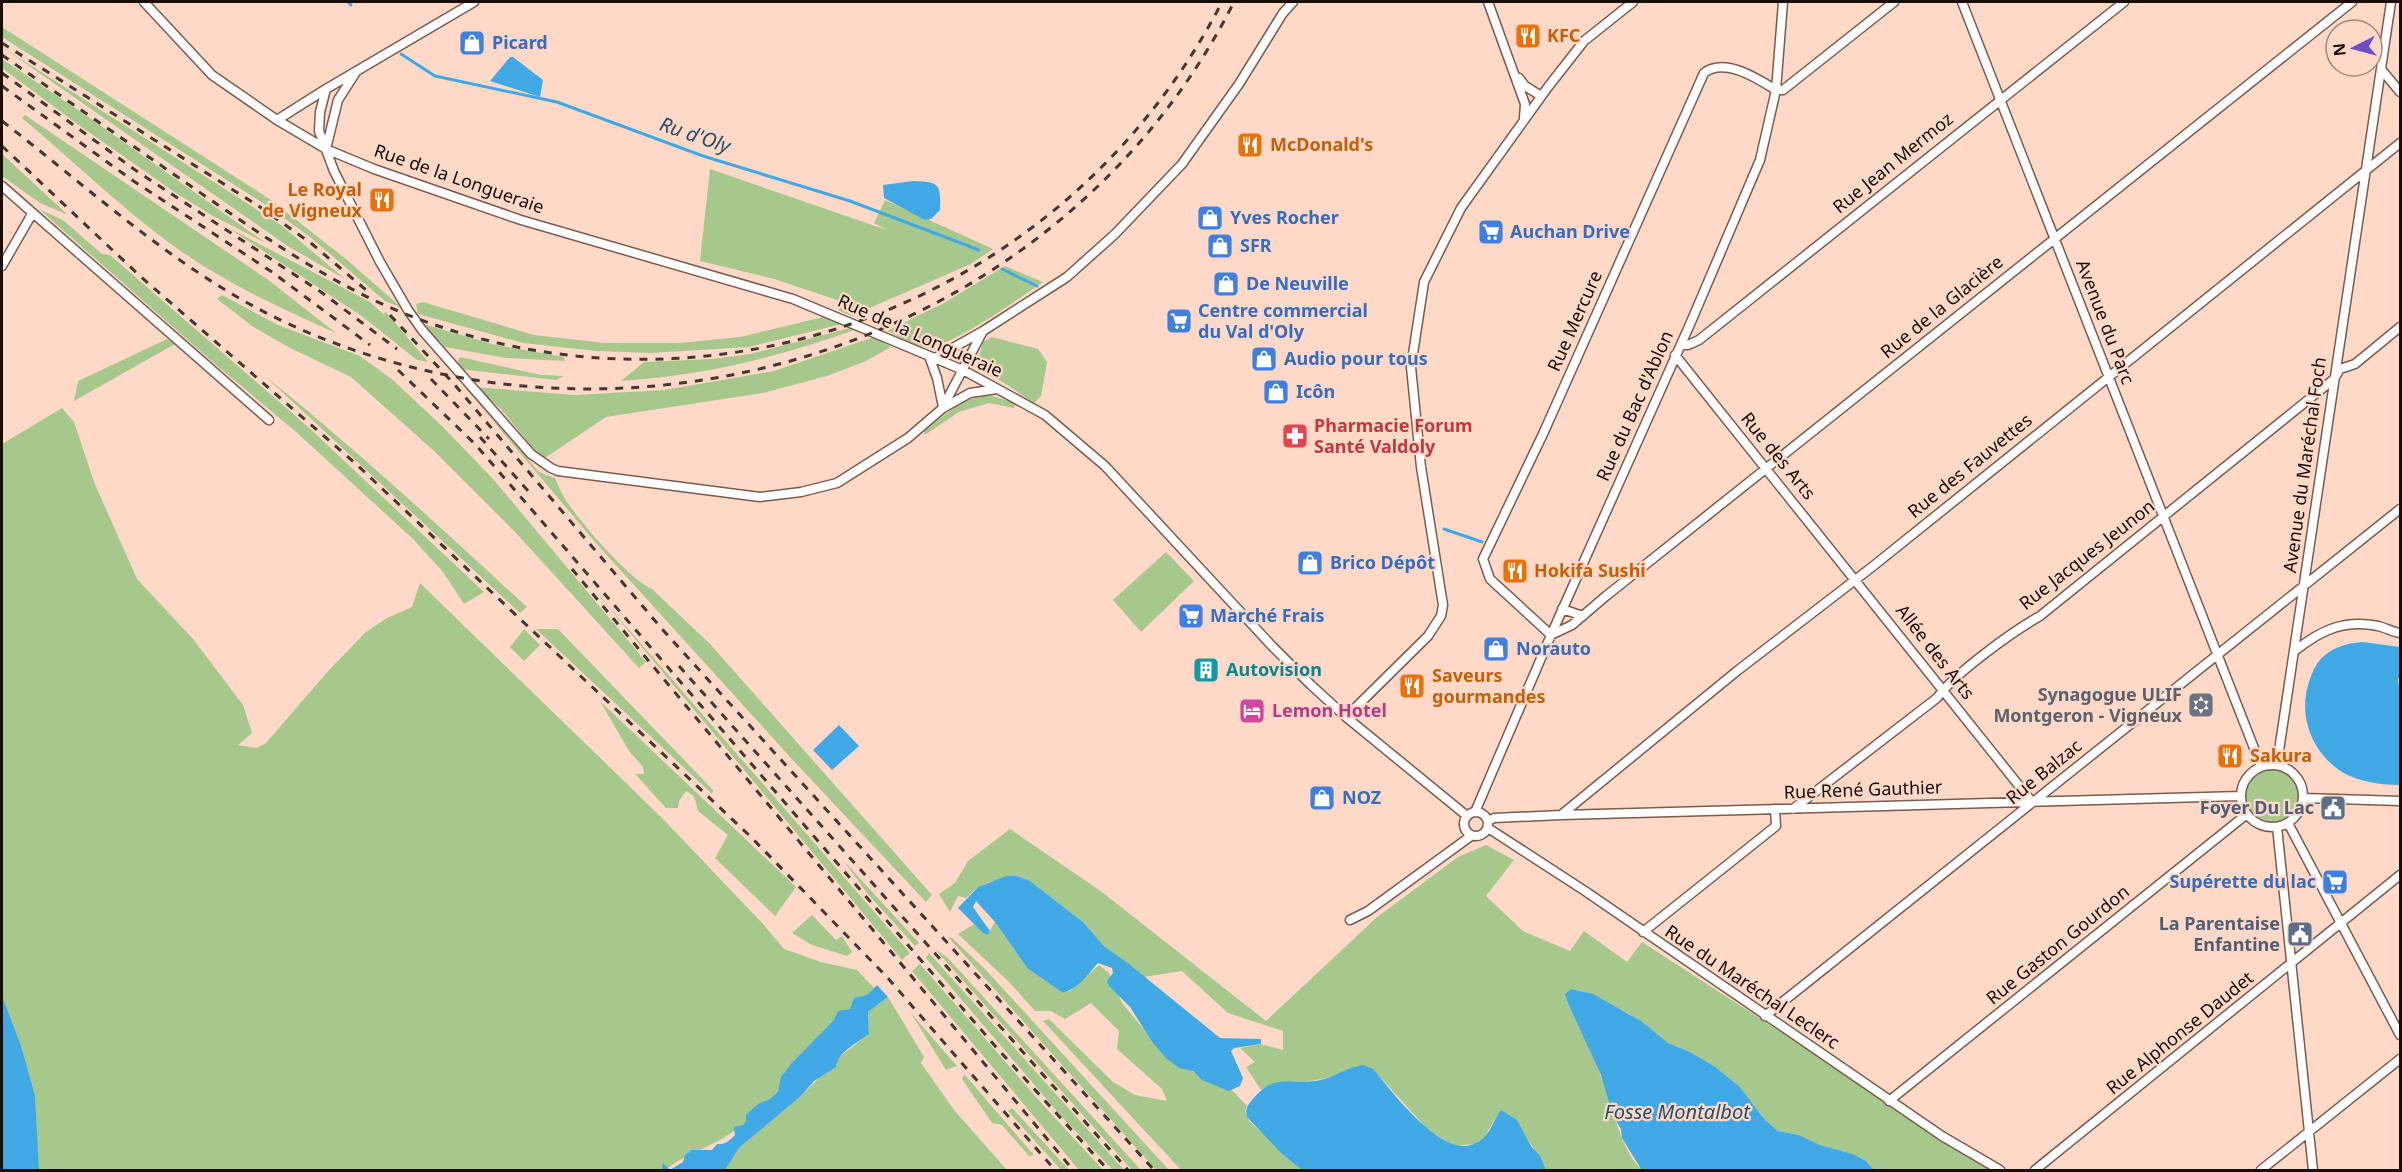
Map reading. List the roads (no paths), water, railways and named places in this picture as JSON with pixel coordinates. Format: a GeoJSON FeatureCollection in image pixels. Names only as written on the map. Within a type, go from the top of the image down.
{"type":"FeatureCollection","features":[{"type":"Feature","properties":{"kind":"street","name":"Rue de la Longueraie"},"geometry":{"type":"LineString","coordinates":[[144,2],[212,75],[277,120],[326,149],[374,169],[521,220],[793,299],[963,370],[1046,415],[1105,466],[1272,646],[1346,717],[1471,814]]}},
{"type":"Feature","properties":{"kind":"street"},"geometry":{"type":"LineString","coordinates":[[457,12],[461,2]]}},
{"type":"Feature","properties":{"kind":"street"},"geometry":{"type":"LineString","coordinates":[[277,120],[474,2]]}},
{"type":"Feature","properties":{"kind":"street"},"geometry":{"type":"LineString","coordinates":[[943,408],[932,357],[983,331],[1067,277],[1115,234],[1182,164],[1239,84],[1283,13],[1293,2]]}},
{"type":"Feature","properties":{"kind":"street"},"geometry":{"type":"LineString","coordinates":[[1488,2],[1524,104],[1523,121]]}},
{"type":"Feature","properties":{"kind":"street"},"geometry":{"type":"LineString","coordinates":[[1346,717],[1428,636],[1441,616],[1443,605],[1421,467],[1411,367],[1420,303],[1428,273],[1461,208],[1523,121],[1584,41],[1633,2]]}},
{"type":"Feature","properties":{"kind":"street","name":"Rue du Bac d'Ablon"},"geometry":{"type":"LineString","coordinates":[[1471,814],[1681,345],[1760,160],[1776,90],[1783,2]]}},
{"type":"Feature","properties":{"kind":"street"},"geometry":{"type":"LineString","coordinates":[[1776,90],[1782,90],[1894,2]]}},
{"type":"Feature","properties":{"kind":"street","name":"Avenue du Parc"},"geometry":{"type":"LineString","coordinates":[[1962,2],[2260,766]]}},
{"type":"Feature","properties":{"kind":"street","name":"Rue Jean Mermoz"},"geometry":{"type":"LineString","coordinates":[[1681,345],[1688,345],[1699,340],[2124,2]]}},
{"type":"Feature","properties":{"kind":"street","name":"Rue de la Glacière"},"geometry":{"type":"LineString","coordinates":[[1551,634],[1572,626],[2352,2]]}},
{"type":"Feature","properties":{"kind":"street","name":"Avenue du Maréchal Foch"},"geometry":{"type":"LineString","coordinates":[[2384,45],[2391,2]]}},
{"type":"Feature","properties":{"kind":"street","name":"Rue Mercure"},"geometry":{"type":"LineString","coordinates":[[1551,634],[1490,579],[1483,559],[1543,434],[1704,73],[1715,66],[1726,66],[1776,90]]}},
{"type":"Feature","properties":{"kind":"street"},"geometry":{"type":"LineString","coordinates":[[326,149],[338,100],[356,71]]}},
{"type":"Feature","properties":{"kind":"street"},"geometry":{"type":"LineString","coordinates":[[1515,74],[1525,86],[1542,96]]}},
{"type":"Feature","properties":{"kind":"street"},"geometry":{"type":"LineString","coordinates":[[2384,74],[2400,92]]}},
{"type":"Feature","properties":{"kind":"street","name":"Avenue du Maréchal Foch"},"geometry":{"type":"LineString","coordinates":[[2277,764],[2296,650],[2379,78]]}},
{"type":"Feature","properties":{"kind":"street"},"geometry":{"type":"LineString","coordinates":[[326,89],[320,112],[319,131],[334,171],[380,262],[408,310],[428,337],[531,454],[551,468],[558,471],[760,497],[801,492],[837,483],[873,462],[908,438],[943,408],[970,393],[997,389]]}},
{"type":"Feature","properties":{"kind":"street","name":"Rue des Fauvettes"},"geometry":{"type":"LineString","coordinates":[[1561,815],[1728,678],[1856,579],[2400,143]]}},
{"type":"Feature","properties":{"kind":"street"},"geometry":{"type":"LineString","coordinates":[[2,186],[184,343],[269,420]]}},
{"type":"Feature","properties":{"kind":"street"},"geometry":{"type":"LineString","coordinates":[[2,266],[32,214]]}},
{"type":"Feature","properties":{"kind":"street","name":"Rue Jacques Jeunon"},"geometry":{"type":"LineString","coordinates":[[1793,809],[1937,698],[1943,690],[2022,626],[2040,616],[2334,379],[2340,369],[2355,364],[2400,327]]}},
{"type":"Feature","properties":{"kind":"street"},"geometry":{"type":"LineString","coordinates":[[943,408],[983,331]]}},
{"type":"Feature","properties":{"kind":"street","name":"Rue des Arts"},"geometry":{"type":"LineString","coordinates":[[1675,355],[1856,579]]}},
{"type":"Feature","properties":{"kind":"street","name":"Rue Balzac"},"geometry":{"type":"LineString","coordinates":[[1765,1016],[2400,509]]}},
{"type":"Feature","properties":{"kind":"street","name":"Allée des Arts"},"geometry":{"type":"LineString","coordinates":[[1856,579],[2032,802]]}},
{"type":"Feature","properties":{"kind":"street"},"geometry":{"type":"LineString","coordinates":[[1562,609],[1583,616]]}},
{"type":"Feature","properties":{"kind":"street"},"geometry":{"type":"LineString","coordinates":[[2296,650],[2312,637],[2331,627],[2355,624],[2378,626],[2400,633]]}},
{"type":"Feature","properties":{"kind":"street"},"geometry":{"type":"LineString","coordinates":[[2277,764],[2286,767],[2300,780],[2304,798],[2296,816],[2288,823],[2277,827],[2260,825],[2247,814],[2241,796],[2246,778],[2260,766],[2277,764]]}},
{"type":"Feature","properties":{"kind":"street","name":"Rue René Gauthier"},"geometry":{"type":"LineString","coordinates":[[1488,824],[1494,818],[1561,815],[2241,796]]}},
{"type":"Feature","properties":{"kind":"street"},"geometry":{"type":"LineString","coordinates":[[2304,798],[2400,801]]}},
{"type":"Feature","properties":{"kind":"street"},"geometry":{"type":"LineString","coordinates":[[1643,932],[1776,826],[1775,809]]}},
{"type":"Feature","properties":{"kind":"street"},"geometry":{"type":"LineString","coordinates":[[1350,920],[1368,911],[1471,836],[1482,835],[1488,824],[1483,814],[1471,814],[1464,827],[1471,836]]}},
{"type":"Feature","properties":{"kind":"street","name":"Rue Gaston Gourdon"},"geometry":{"type":"LineString","coordinates":[[1889,1101],[2247,814]]}},
{"type":"Feature","properties":{"kind":"street"},"geometry":{"type":"LineString","coordinates":[[2288,823],[2400,1035]]}},
{"type":"Feature","properties":{"kind":"street","name":"Rue du Maréchal Leclerc"},"geometry":{"type":"LineString","coordinates":[[1488,824],[1889,1101],[2000,1170]]}},
{"type":"Feature","properties":{"kind":"street"},"geometry":{"type":"LineString","coordinates":[[2277,827],[2313,1170]]}},
{"type":"Feature","properties":{"kind":"street","name":"Rue Alphonse Daudet"},"geometry":{"type":"LineString","coordinates":[[2035,1170],[2400,875]]}},
{"type":"Feature","properties":{"kind":"street"},"geometry":{"type":"LineString","coordinates":[[2261,1170],[2400,1059]]}},
{"type":"Feature","properties":{"kind":"water"},"geometry":{"type":"Polygon","coordinates":[[[510,57],[543,80],[540,97],[490,81],[510,57]]]}},
{"type":"Feature","properties":{"kind":"water"},"geometry":{"type":"Polygon","coordinates":[[[913,181],[933,183],[939,189],[940,210],[931,219],[925,220],[884,198],[883,185],[913,181]]]}},
{"type":"Feature","properties":{"kind":"water"},"geometry":{"type":"Polygon","coordinates":[[[2363,642],[2400,647],[2398,680],[2400,785],[2370,782],[2342,772],[2322,754],[2306,719],[2306,692],[2317,664],[2337,647],[2363,642]]]}},
{"type":"Feature","properties":{"kind":"water"},"geometry":{"type":"Polygon","coordinates":[[[839,725],[859,746],[832,770],[813,750],[839,725]]]}},
{"type":"Feature","properties":{"kind":"water"},"geometry":{"type":"Polygon","coordinates":[[[1006,876],[1016,876],[1030,881],[1083,922],[1105,947],[1220,1038],[1261,1039],[1261,1044],[1234,1048],[1231,1051],[1243,1078],[1240,1086],[1229,1091],[1202,1080],[1193,1071],[1179,1068],[1166,1058],[1153,1043],[1130,1007],[1109,986],[1107,981],[1113,973],[1112,968],[1098,963],[1077,985],[1063,993],[1027,968],[995,922],[976,901],[973,907],[990,931],[988,935],[983,933],[958,908],[978,887],[1006,876]]]}},
{"type":"Feature","properties":{"kind":"water"},"geometry":{"type":"Polygon","coordinates":[[[877,985],[888,997],[868,1012],[869,1034],[844,1052],[836,1067],[814,1081],[801,1096],[739,1148],[725,1170],[670,1170],[683,1162],[685,1155],[692,1150],[712,1150],[717,1144],[731,1139],[735,1135],[734,1127],[743,1125],[746,1115],[778,1091],[781,1077],[792,1063],[834,1020],[838,1011],[850,1009],[854,998],[867,995],[877,985]]]}},
{"type":"Feature","properties":{"kind":"water","name":"Fosse Montalbot"},"geometry":{"type":"Polygon","coordinates":[[[1571,989],[1593,994],[1641,1021],[1668,1043],[1714,1066],[1740,1087],[1765,1120],[1778,1131],[1799,1135],[1820,1145],[1853,1154],[1866,1161],[1874,1170],[1641,1169],[1622,1138],[1621,1129],[1613,1116],[1601,1075],[1567,1001],[1565,994],[1571,989]]]}},
{"type":"Feature","properties":{"kind":"water"},"geometry":{"type":"Polygon","coordinates":[[[2,996],[21,1046],[35,1096],[39,1170],[2,1170],[2,996]]]}},
{"type":"Feature","properties":{"kind":"water"},"geometry":{"type":"Polygon","coordinates":[[[1363,1065],[1373,1069],[1419,1121],[1449,1142],[1463,1146],[1481,1140],[1501,1110],[1517,1120],[1531,1146],[1540,1156],[1546,1170],[1302,1170],[1282,1154],[1247,1117],[1246,1110],[1250,1102],[1267,1086],[1281,1082],[1321,1080],[1363,1065]]]}},
{"type":"Feature","properties":{"kind":"water"},"geometry":{"type":"Polygon","coordinates":[[[663,1163],[670,1170],[662,1170],[663,1163]]]}},
{"type":"Feature","properties":{"kind":"waterway","name":"Ru d'Oly"},"geometry":{"type":"LineString","coordinates":[[348,2],[351,5]]}},
{"type":"Feature","properties":{"kind":"waterway","name":"Ru d'Oly"},"geometry":{"type":"LineString","coordinates":[[401,54],[435,76],[557,102],[703,156],[850,201],[979,250]]}},
{"type":"Feature","properties":{"kind":"waterway","name":"Ru d'Oly"},"geometry":{"type":"LineString","coordinates":[[1002,269],[1037,286]]}},
{"type":"Feature","properties":{"kind":"waterway","name":"Ru d'Oly"},"geometry":{"type":"LineString","coordinates":[[1444,529],[1482,542]]}},
{"type":"Feature","properties":{"kind":"railway"},"geometry":{"type":"LineString","coordinates":[[2,55],[268,239],[321,272],[375,301],[403,313],[522,348],[642,359],[759,348],[873,316],[978,264],[1074,194],[1156,106],[1222,2]]}},
{"type":"Feature","properties":{"kind":"railway"},"geometry":{"type":"LineString","coordinates":[[2,121],[181,261],[259,309],[300,329],[431,372],[566,389],[701,380],[832,348],[954,293],[1064,216],[1159,119],[1234,2]]}},
{"type":"Feature","properties":{"kind":"railway"},"geometry":{"type":"LineString","coordinates":[[2,43],[260,207],[312,244],[366,290]]}},
{"type":"Feature","properties":{"kind":"railway"},"geometry":{"type":"LineString","coordinates":[[2,73],[138,172],[321,292],[397,349]]}},
{"type":"Feature","properties":{"kind":"railway"},"geometry":{"type":"LineString","coordinates":[[2,86],[132,180],[272,272],[370,345]]}},
{"type":"Feature","properties":{"kind":"railway"},"geometry":{"type":"LineString","coordinates":[[2,146],[140,276],[355,463],[751,837],[886,976],[1055,1170]]}},
{"type":"Feature","properties":{"kind":"railway"},"geometry":{"type":"LineString","coordinates":[[390,315],[454,384],[662,629],[1154,1170]]}},
{"type":"Feature","properties":{"kind":"railway"},"geometry":{"type":"LineString","coordinates":[[398,370],[475,444],[996,1047],[1108,1170]]}},
{"type":"Feature","properties":{"kind":"railway"},"geometry":{"type":"LineString","coordinates":[[431,379],[489,439]]}},
{"type":"Feature","properties":{"kind":"railway"},"geometry":{"type":"LineString","coordinates":[[480,437],[530,493]]}},
{"type":"Feature","properties":{"kind":"railway"},"geometry":{"type":"LineString","coordinates":[[572,569],[1073,1170]]}},
{"type":"Feature","properties":{"kind":"railway"},"geometry":{"type":"LineString","coordinates":[[679,666],[1128,1170]]}},
{"type":"Feature","properties":{"kind":"place","name":"KFC"},"geometry":{"type":"Point","coordinates":[1528,36]}},
{"type":"Feature","properties":{"kind":"place","name":"Picard"},"geometry":{"type":"Point","coordinates":[472,43]}},
{"type":"Feature","properties":{"kind":"place","name":"McDonald's"},"geometry":{"type":"Point","coordinates":[1250,145]}},
{"type":"Feature","properties":{"kind":"place","name":"Le Royal de Vigneux"},"geometry":{"type":"Point","coordinates":[382,200]}},
{"type":"Feature","properties":{"kind":"place","name":"Yves Rocher"},"geometry":{"type":"Point","coordinates":[1210,218]}},
{"type":"Feature","properties":{"kind":"place","name":"Auchan Drive"},"geometry":{"type":"Point","coordinates":[1491,232]}},
{"type":"Feature","properties":{"kind":"place","name":"SFR"},"geometry":{"type":"Point","coordinates":[1220,246]}},
{"type":"Feature","properties":{"kind":"place","name":"De Neuville"},"geometry":{"type":"Point","coordinates":[1226,284]}},
{"type":"Feature","properties":{"kind":"place","name":"Centre commercial du Val d'Oly"},"geometry":{"type":"Point","coordinates":[1179,321]}},
{"type":"Feature","properties":{"kind":"place","name":"Audio pour tous"},"geometry":{"type":"Point","coordinates":[1264,359]}},
{"type":"Feature","properties":{"kind":"place","name":"Icôn"},"geometry":{"type":"Point","coordinates":[1276,392]}},
{"type":"Feature","properties":{"kind":"place","name":"Pharmacie Forum Santé Valdoly"},"geometry":{"type":"Point","coordinates":[1295,436]}},
{"type":"Feature","properties":{"kind":"place","name":"Brico Dépôt"},"geometry":{"type":"Point","coordinates":[1310,563]}},
{"type":"Feature","properties":{"kind":"place","name":"Hokifa Sushi"},"geometry":{"type":"Point","coordinates":[1515,571]}},
{"type":"Feature","properties":{"kind":"place","name":"Marché Frais"},"geometry":{"type":"Point","coordinates":[1191,616]}},
{"type":"Feature","properties":{"kind":"place","name":"Norauto"},"geometry":{"type":"Point","coordinates":[1496,649]}},
{"type":"Feature","properties":{"kind":"place","name":"Autovision"},"geometry":{"type":"Point","coordinates":[1206,670]}},
{"type":"Feature","properties":{"kind":"place","name":"Saveurs gourmandes"},"geometry":{"type":"Point","coordinates":[1412,686]}},
{"type":"Feature","properties":{"kind":"place","name":"Synagogue ULIF Montgeron - Vigneux"},"geometry":{"type":"Point","coordinates":[2201,705]}},
{"type":"Feature","properties":{"kind":"place","name":"Lemon Hotel"},"geometry":{"type":"Point","coordinates":[1252,711]}},
{"type":"Feature","properties":{"kind":"place","name":"Sakura"},"geometry":{"type":"Point","coordinates":[2230,756]}},
{"type":"Feature","properties":{"kind":"place","name":"NOZ"},"geometry":{"type":"Point","coordinates":[1322,798]}},
{"type":"Feature","properties":{"kind":"place","name":"Foyer Du Lac"},"geometry":{"type":"Point","coordinates":[2333,808]}},
{"type":"Feature","properties":{"kind":"place","name":"Supérette du lac"},"geometry":{"type":"Point","coordinates":[2335,882]}},
{"type":"Feature","properties":{"kind":"place","name":"La Parentaise Enfantine"},"geometry":{"type":"Point","coordinates":[2300,934]}}]}
